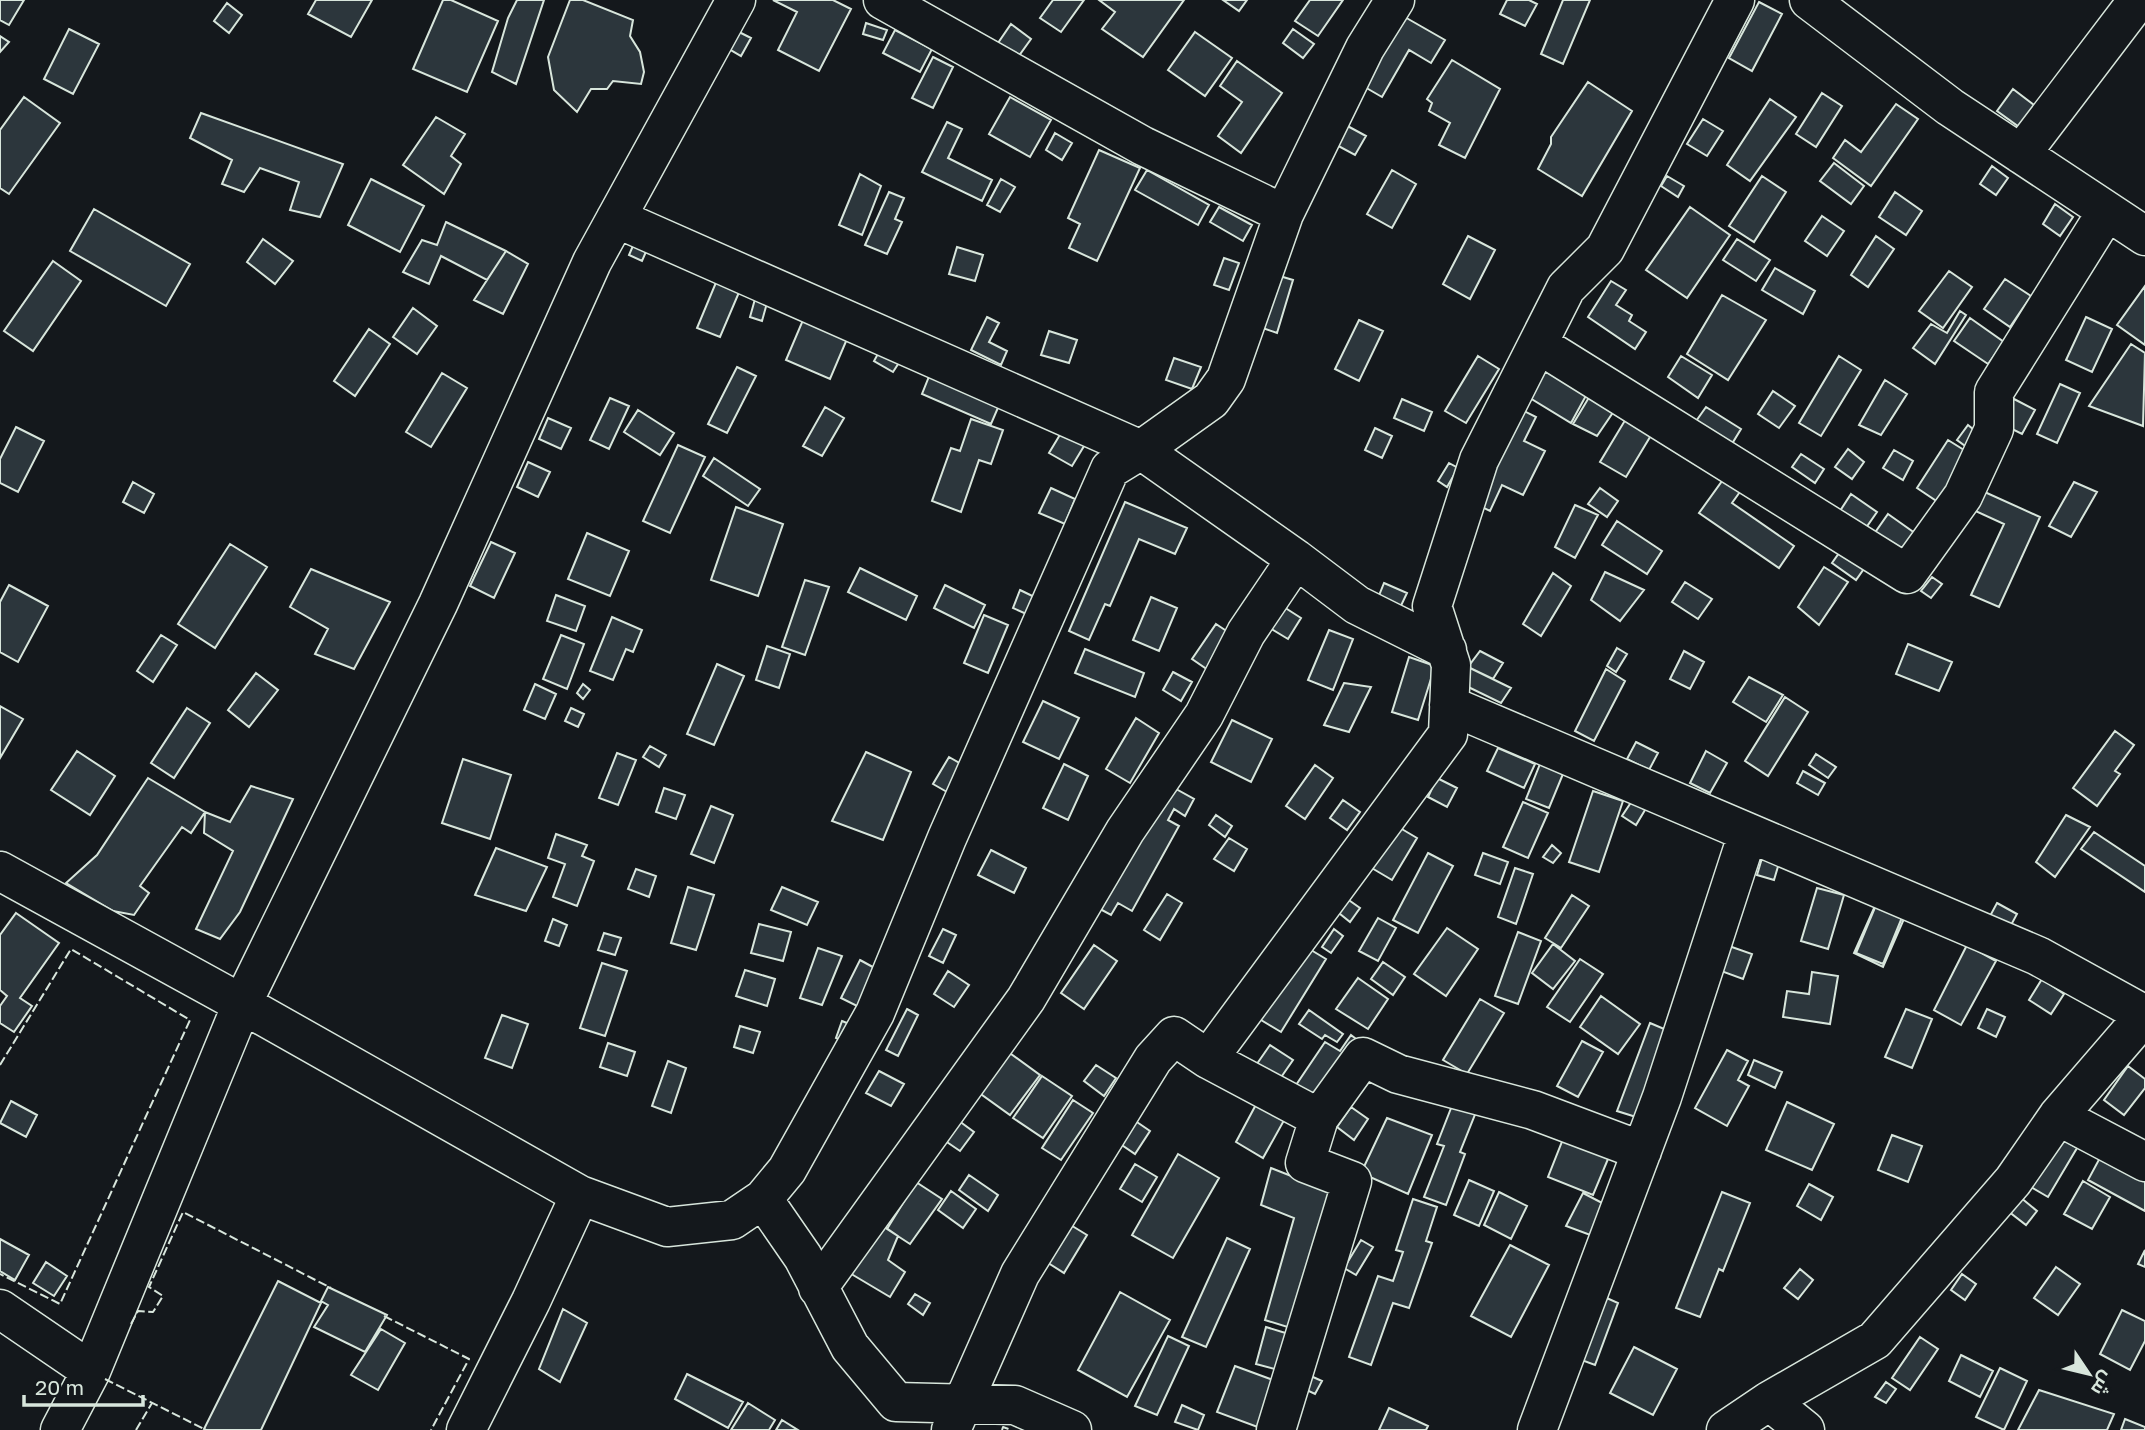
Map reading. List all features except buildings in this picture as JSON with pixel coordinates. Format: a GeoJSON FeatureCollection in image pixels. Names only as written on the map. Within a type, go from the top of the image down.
{"type":"FeatureCollection","features":[{"type":"Feature","properties":{"kind":"street"},"geometry":{"type":"LineString","coordinates":[[60,1430],[91,1371],[242,1004],[438,604],[592,262],[736,0]]}},
{"type":"Feature","properties":{"kind":"street"},"geometry":{"type":"LineString","coordinates":[[883,0],[1143,146],[1284,214]]}},
{"type":"Feature","properties":{"kind":"street"},"geometry":{"type":"LineString","coordinates":[[0,871],[580,1195],[667,1227],[732,1220],[763,1199],[787,1170],[875,1013],[947,838],[1110,469],[1211,400],[1226,379],[1284,214],[1365,48],[1395,0]]}},
{"type":"Feature","properties":{"kind":"street"},"geometry":{"type":"LineString","coordinates":[[1208,1059],[1448,734],[1451,664],[1432,606],[1479,460],[1566,288],[1605,250],[1735,0]]}},
{"type":"Feature","properties":{"kind":"street"},"geometry":{"type":"LineString","coordinates":[[1809,0],[1950,107],[2145,236]]}},
{"type":"Feature","properties":{"kind":"street"},"geometry":{"type":"LineString","coordinates":[[2021,154],[2138,0]]}},
{"type":"Feature","properties":{"kind":"street"},"geometry":{"type":"LineString","coordinates":[[1538,344],[1908,574],[1963,496],[1994,429],[1994,393],[2107,211]]}},
{"type":"Feature","properties":{"kind":"street"},"geometry":{"type":"LineString","coordinates":[[616,218],[1141,450],[1357,605],[1447,649]]}},
{"type":"Feature","properties":{"kind":"street"},"geometry":{"type":"LineString","coordinates":[[818,1288],[1026,999],[1125,831],[1204,715],[1246,634],[1296,559]]}},
{"type":"Feature","properties":{"kind":"street"},"geometry":{"type":"LineString","coordinates":[[1449,705],[2038,956],[2145,1015],[2058,1116],[2014,1181],[1875,1340],[1769,1401],[1726,1430]]}},
{"type":"Feature","properties":{"kind":"street"},"geometry":{"type":"LineString","coordinates":[[1537,1430],[1662,1097],[1748,833]]}},
{"type":"Feature","properties":{"kind":"street"},"geometry":{"type":"LineString","coordinates":[[957,1417],[1020,1274],[1153,1059],[1174,1036],[1208,1059],[1319,1118]]}},
{"type":"Feature","properties":{"kind":"street"},"geometry":{"type":"LineString","coordinates":[[1276,1430],[1352,1181],[1305,1163],[1319,1118],[1363,1057],[1398,1074],[1533,1110],[1642,1151]]}},
{"type":"Feature","properties":{"kind":"street"},"geometry":{"type":"LineString","coordinates":[[2058,1116],[2145,1163]]}},
{"type":"Feature","properties":{"kind":"street"},"geometry":{"type":"LineString","coordinates":[[473,1428],[580,1195]]}},
{"type":"Feature","properties":{"kind":"street"},"geometry":{"type":"LineString","coordinates":[[763,1199],[803,1257],[850,1347],[896,1402],[957,1417],[1015,1405],[1072,1430]]}},
{"type":"Feature","properties":{"kind":"street"},"geometry":{"type":"LineString","coordinates":[[0,1309],[91,1371]]}},
{"type":"Feature","properties":{"kind":"street"},"geometry":{"type":"LineString","coordinates":[[1769,1401],[1805,1430]]}},
{"type":"Feature","properties":{"kind":"fence"},"geometry":{"type":"LineString","coordinates":[[0,1065],[71,949],[190,1020],[60,1304],[0,1274]]}},
{"type":"Feature","properties":{"kind":"fence"},"geometry":{"type":"LineString","coordinates":[[131,1324],[138,1311],[153,1312],[163,1296],[149,1287],[183,1212],[331,1288]]}},
{"type":"Feature","properties":{"kind":"fence"},"geometry":{"type":"LineString","coordinates":[[384,1316],[469,1359],[431,1430]]}},
{"type":"Feature","properties":{"kind":"fence"},"geometry":{"type":"LineString","coordinates":[[105,1379],[204,1429]]}},
{"type":"Feature","properties":{"kind":"fence"},"geometry":{"type":"LineString","coordinates":[[136,1430],[152,1403]]}},
{"type":"Feature","properties":{"kind":"fence"},"geometry":{"type":"LineString","coordinates":[[1002,1430],[1003,1427],[1011,1430]]}}]}
